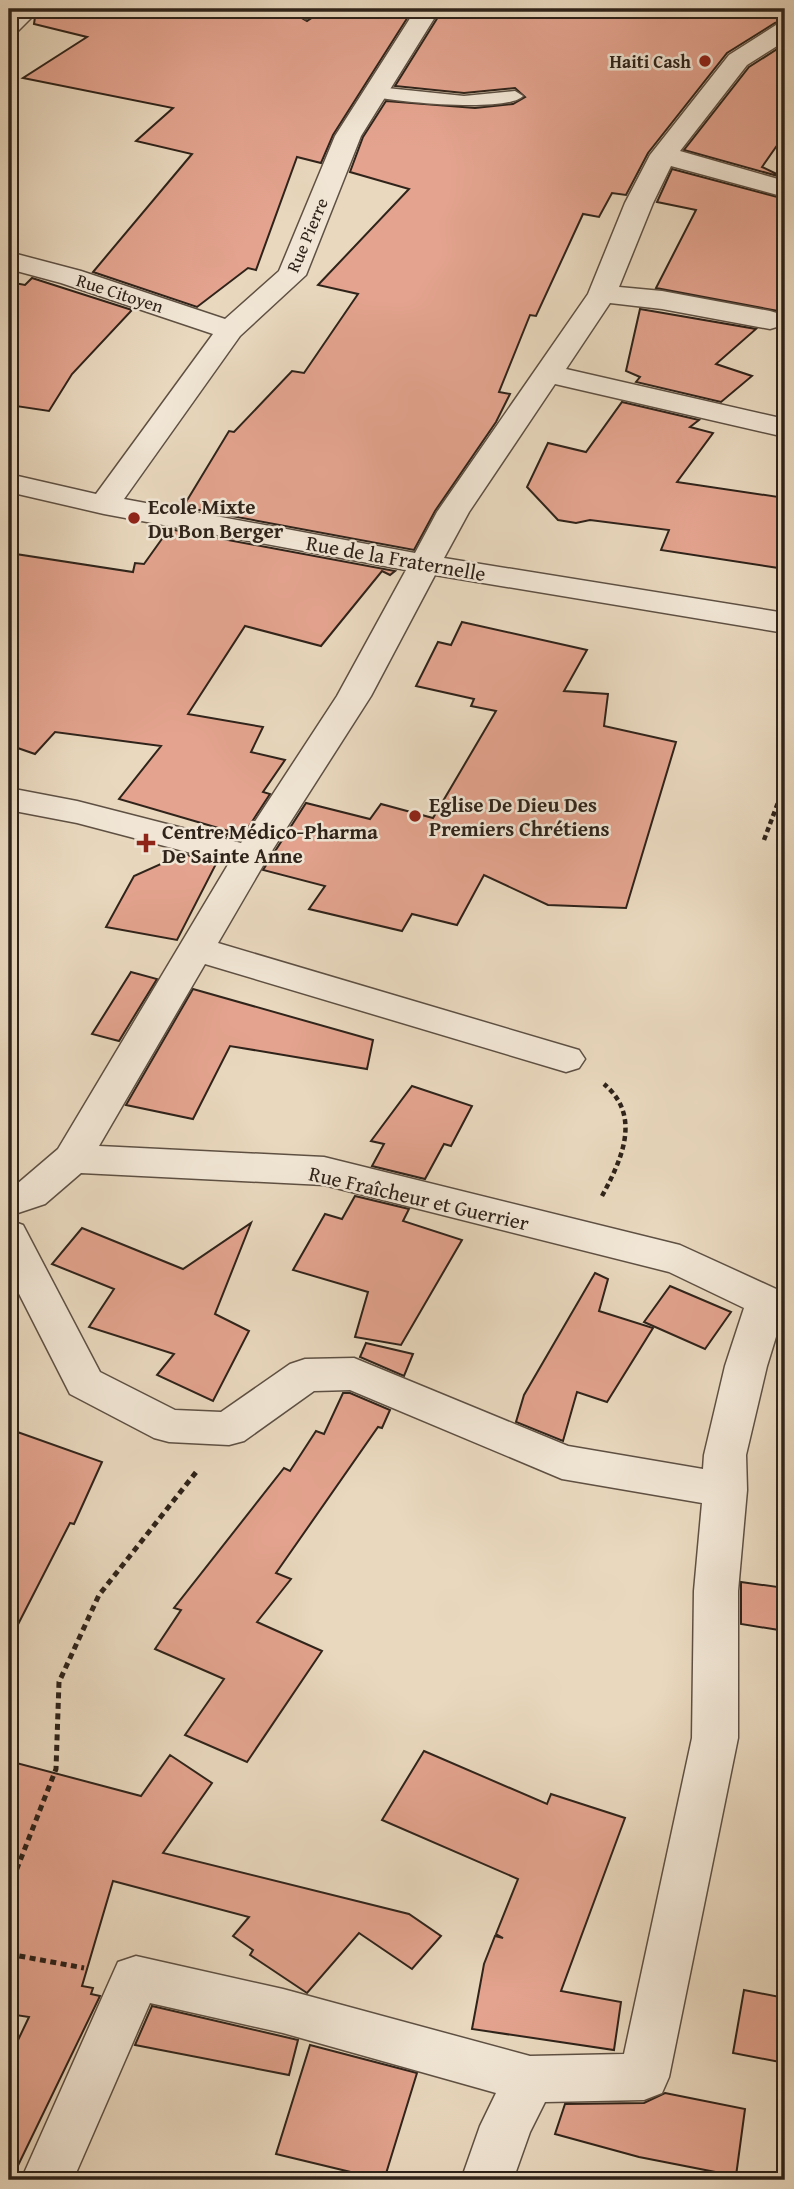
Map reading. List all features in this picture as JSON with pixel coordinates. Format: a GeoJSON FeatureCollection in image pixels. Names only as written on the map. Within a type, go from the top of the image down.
{"type":"FeatureCollection","features":[{"type":"Feature","properties":{"kind":"street"},"geometry":{"type":"LineString","coordinates":[[9,26],[28,9]]}},
{"type":"Feature","properties":{"kind":"street","name":"Rue Pierre"},"geometry":{"type":"LineString","coordinates":[[104,505],[230,330],[292,275],[348,136],[428,9]]}},
{"type":"Feature","properties":{"kind":"street"},"geometry":{"type":"LineString","coordinates":[[9,1202],[31,1194],[72,1159],[250,857],[354,696],[453,512],[550,374],[602,294],[639,203],[663,155],[738,60],[785,30]]}},
{"type":"Feature","properties":{"kind":"street"},"geometry":{"type":"LineString","coordinates":[[663,155],[785,189]]}},
{"type":"Feature","properties":{"kind":"street","name":"Rue Citoyen"},"geometry":{"type":"LineString","coordinates":[[9,260],[71,277],[230,330]]}},
{"type":"Feature","properties":{"kind":"street"},"geometry":{"type":"LineString","coordinates":[[602,294],[662,300],[770,320]]}},
{"type":"Feature","properties":{"kind":"street"},"geometry":{"type":"LineString","coordinates":[[550,374],[785,428]]}},
{"type":"Feature","properties":{"kind":"street","name":"Rue de la Fraternelle"},"geometry":{"type":"LineString","coordinates":[[9,483],[104,505],[425,564],[785,623]]}},
{"type":"Feature","properties":{"kind":"street"},"geometry":{"type":"LineString","coordinates":[[9,799],[77,812],[250,857]]}},
{"type":"Feature","properties":{"kind":"street"},"geometry":{"type":"LineString","coordinates":[[195,949],[285,974],[433,1022],[566,1059]]}},
{"type":"Feature","properties":{"kind":"street","name":"Rue Fraîcheur et Guerrier"},"geometry":{"type":"LineString","coordinates":[[72,1159],[324,1171],[680,1260],[776,1307]]}},
{"type":"Feature","properties":{"kind":"street"},"geometry":{"type":"LineString","coordinates":[[9,1235],[85,1383],[169,1426],[229,1429],[305,1375],[354,1374],[562,1462],[725,1490]]}},
{"type":"Feature","properties":{"kind":"street"},"geometry":{"type":"LineString","coordinates":[[47,2180],[136,1978],[283,2011],[530,2079],[644,2077],[715,1738],[716,1591],[725,1490],[724,1455],[746,1366],[776,1307]]}},
{"type":"Feature","properties":{"kind":"street"},"geometry":{"type":"LineString","coordinates":[[487,2180],[506,2126],[530,2079]]}},
{"type":"Feature","properties":{"kind":"lane"},"geometry":{"type":"LineString","coordinates":[[377,92],[464,101],[515,96]]}},
{"type":"Feature","properties":{"kind":"path"},"geometry":{"type":"LineString","coordinates":[[764,840],[785,784]]}},
{"type":"Feature","properties":{"kind":"path"},"geometry":{"type":"LineString","coordinates":[[566,1059],[615,1093],[627,1128],[612,1178],[580,1236]]}},
{"type":"Feature","properties":{"kind":"path"},"geometry":{"type":"LineString","coordinates":[[9,1889],[56,1769],[59,1682],[99,1595],[229,1429]]}},
{"type":"Feature","properties":{"kind":"path"},"geometry":{"type":"LineString","coordinates":[[9,1954],[136,1978]]}},
{"type":"Feature","properties":{"kind":"building"},"geometry":{"type":"Polygon","coordinates":[[[43,9],[300,9],[295,14],[307,21],[325,9],[413,9],[333,135],[321,163],[297,157],[256,270],[248,268],[197,307],[93,272],[192,154],[136,141],[173,108],[23,78],[87,37],[34,24],[35,17],[43,9]]]}},
{"type":"Feature","properties":{"kind":"building"},"geometry":{"type":"Polygon","coordinates":[[[443,9],[785,9],[785,20],[775,23],[727,53],[648,153],[626,195],[612,193],[599,217],[583,214],[536,316],[530,315],[499,392],[510,394],[496,422],[435,511],[414,550],[183,507],[229,431],[234,432],[292,371],[304,373],[358,294],[318,285],[409,189],[350,172],[363,137],[386,101],[475,108],[513,104],[525,97],[515,88],[464,93],[395,86],[443,9]]]}},
{"type":"Feature","properties":{"kind":"building"},"geometry":{"type":"Polygon","coordinates":[[[785,44],[785,134],[762,167],[785,178],[684,150],[749,67],[785,44]]]}},
{"type":"Feature","properties":{"kind":"building"},"geometry":{"type":"Polygon","coordinates":[[[672,169],[785,199],[785,304],[778,311],[656,288],[696,210],[657,202],[672,169]]]}},
{"type":"Feature","properties":{"kind":"building"},"geometry":{"type":"Polygon","coordinates":[[[32,278],[132,310],[72,374],[49,411],[9,405],[9,282],[25,285],[32,278]]]}},
{"type":"Feature","properties":{"kind":"building"},"geometry":{"type":"Polygon","coordinates":[[[640,309],[756,329],[716,364],[752,376],[721,402],[636,382],[640,377],[626,371],[640,309]]]}},
{"type":"Feature","properties":{"kind":"building"},"geometry":{"type":"Polygon","coordinates":[[[622,402],[699,420],[690,427],[713,433],[677,482],[785,498],[785,569],[661,550],[669,530],[590,520],[576,523],[558,520],[527,487],[548,443],[586,452],[622,402]]]}},
{"type":"Feature","properties":{"kind":"building"},"geometry":{"type":"Polygon","coordinates":[[[169,529],[395,571],[390,575],[382,571],[321,646],[245,626],[188,714],[263,727],[251,752],[285,760],[263,792],[270,794],[240,840],[223,836],[232,832],[119,799],[161,746],[55,732],[35,754],[9,745],[9,553],[133,572],[135,563],[144,564],[169,529]]]}},
{"type":"Feature","properties":{"kind":"building"},"geometry":{"type":"Polygon","coordinates":[[[462,622],[587,650],[564,691],[608,694],[604,726],[676,742],[626,908],[548,905],[484,875],[457,925],[412,914],[402,931],[309,909],[325,886],[263,870],[306,803],[370,819],[381,804],[433,818],[496,711],[471,706],[474,699],[416,686],[438,642],[451,645],[462,622]]]}},
{"type":"Feature","properties":{"kind":"building"},"geometry":{"type":"Polygon","coordinates":[[[183,854],[217,862],[177,940],[106,927],[134,876],[183,854]]]}},
{"type":"Feature","properties":{"kind":"building"},"geometry":{"type":"Polygon","coordinates":[[[131,972],[157,979],[119,1041],[92,1034],[131,972]]]}},
{"type":"Feature","properties":{"kind":"building"},"geometry":{"type":"Polygon","coordinates":[[[193,989],[373,1040],[367,1069],[230,1046],[193,1119],[126,1105],[193,989]]]}},
{"type":"Feature","properties":{"kind":"building"},"geometry":{"type":"Polygon","coordinates":[[[412,1086],[472,1106],[451,1146],[444,1144],[425,1179],[372,1166],[384,1144],[371,1141],[412,1086]]]}},
{"type":"Feature","properties":{"kind":"building"},"geometry":{"type":"Polygon","coordinates":[[[355,1196],[409,1209],[403,1221],[462,1240],[401,1345],[355,1337],[368,1292],[293,1270],[325,1214],[342,1219],[355,1196]]]}},
{"type":"Feature","properties":{"kind":"building"},"geometry":{"type":"Polygon","coordinates":[[[251,1223],[215,1314],[249,1331],[213,1401],[157,1375],[174,1354],[89,1327],[114,1289],[52,1264],[82,1228],[183,1269],[251,1223]]]}},
{"type":"Feature","properties":{"kind":"building"},"geometry":{"type":"Polygon","coordinates":[[[595,1273],[608,1279],[599,1311],[653,1328],[607,1402],[577,1392],[563,1441],[516,1422],[524,1395],[595,1273]]]}},
{"type":"Feature","properties":{"kind":"building"},"geometry":{"type":"Polygon","coordinates":[[[670,1286],[731,1312],[705,1349],[644,1322],[670,1286]]]}},
{"type":"Feature","properties":{"kind":"building"},"geometry":{"type":"Polygon","coordinates":[[[366,1343],[413,1354],[404,1376],[360,1357],[366,1343]]]}},
{"type":"Feature","properties":{"kind":"building"},"geometry":{"type":"Polygon","coordinates":[[[343,1393],[350,1393],[390,1410],[382,1428],[378,1427],[276,1573],[291,1579],[257,1622],[322,1651],[247,1762],[185,1735],[224,1679],[155,1649],[181,1610],[174,1608],[284,1468],[290,1471],[316,1431],[324,1434],[343,1393]]]}},
{"type":"Feature","properties":{"kind":"building"},"geometry":{"type":"Polygon","coordinates":[[[9,1429],[102,1462],[74,1524],[70,1523],[9,1642],[9,1429]]]}},
{"type":"Feature","properties":{"kind":"building"},"geometry":{"type":"Polygon","coordinates":[[[741,1582],[785,1588],[785,1631],[741,1624],[741,1582]]]}},
{"type":"Feature","properties":{"kind":"building"},"geometry":{"type":"Polygon","coordinates":[[[424,1751],[547,1804],[551,1794],[625,1818],[561,1991],[621,2002],[614,2050],[472,2029],[484,1964],[495,1936],[503,1938],[496,1934],[518,1879],[382,1820],[424,1751]]]}},
{"type":"Feature","properties":{"kind":"building"},"geometry":{"type":"Polygon","coordinates":[[[170,1755],[212,1783],[163,1853],[409,1914],[441,1936],[412,1969],[359,1933],[307,1993],[250,1955],[253,1950],[233,1936],[249,1917],[113,1881],[82,1986],[93,1988],[91,1994],[100,1996],[9,2180],[9,2059],[29,2017],[9,2014],[9,1761],[141,1796],[170,1755]]]}},
{"type":"Feature","properties":{"kind":"building"},"geometry":{"type":"Polygon","coordinates":[[[744,1990],[785,1998],[785,2063],[733,2053],[744,1990]]]}},
{"type":"Feature","properties":{"kind":"building"},"geometry":{"type":"Polygon","coordinates":[[[152,2006],[298,2040],[289,2075],[135,2045],[152,2006]]]}},
{"type":"Feature","properties":{"kind":"building"},"geometry":{"type":"Polygon","coordinates":[[[310,2045],[417,2073],[384,2180],[276,2154],[310,2045]]]}},
{"type":"Feature","properties":{"kind":"building"},"geometry":{"type":"Polygon","coordinates":[[[665,2093],[745,2109],[736,2176],[639,2157],[555,2134],[565,2104],[644,2103],[665,2093]]]}},
{"type":"Feature","properties":{"kind":"place","name":"Haiti Cash"},"geometry":{"type":"Point","coordinates":[705,61]}},
{"type":"Feature","properties":{"kind":"place","name":"Ecole Mixte Du Bon Berger"},"geometry":{"type":"Point","coordinates":[134,518]}},
{"type":"Feature","properties":{"kind":"place","name":"Eglise De Dieu Des Premiers Chrétiens"},"geometry":{"type":"Point","coordinates":[415,816]}},
{"type":"Feature","properties":{"kind":"place","name":"Centre Médico-Pharma De Sainte Anne"},"geometry":{"type":"Point","coordinates":[146,843]}}]}
